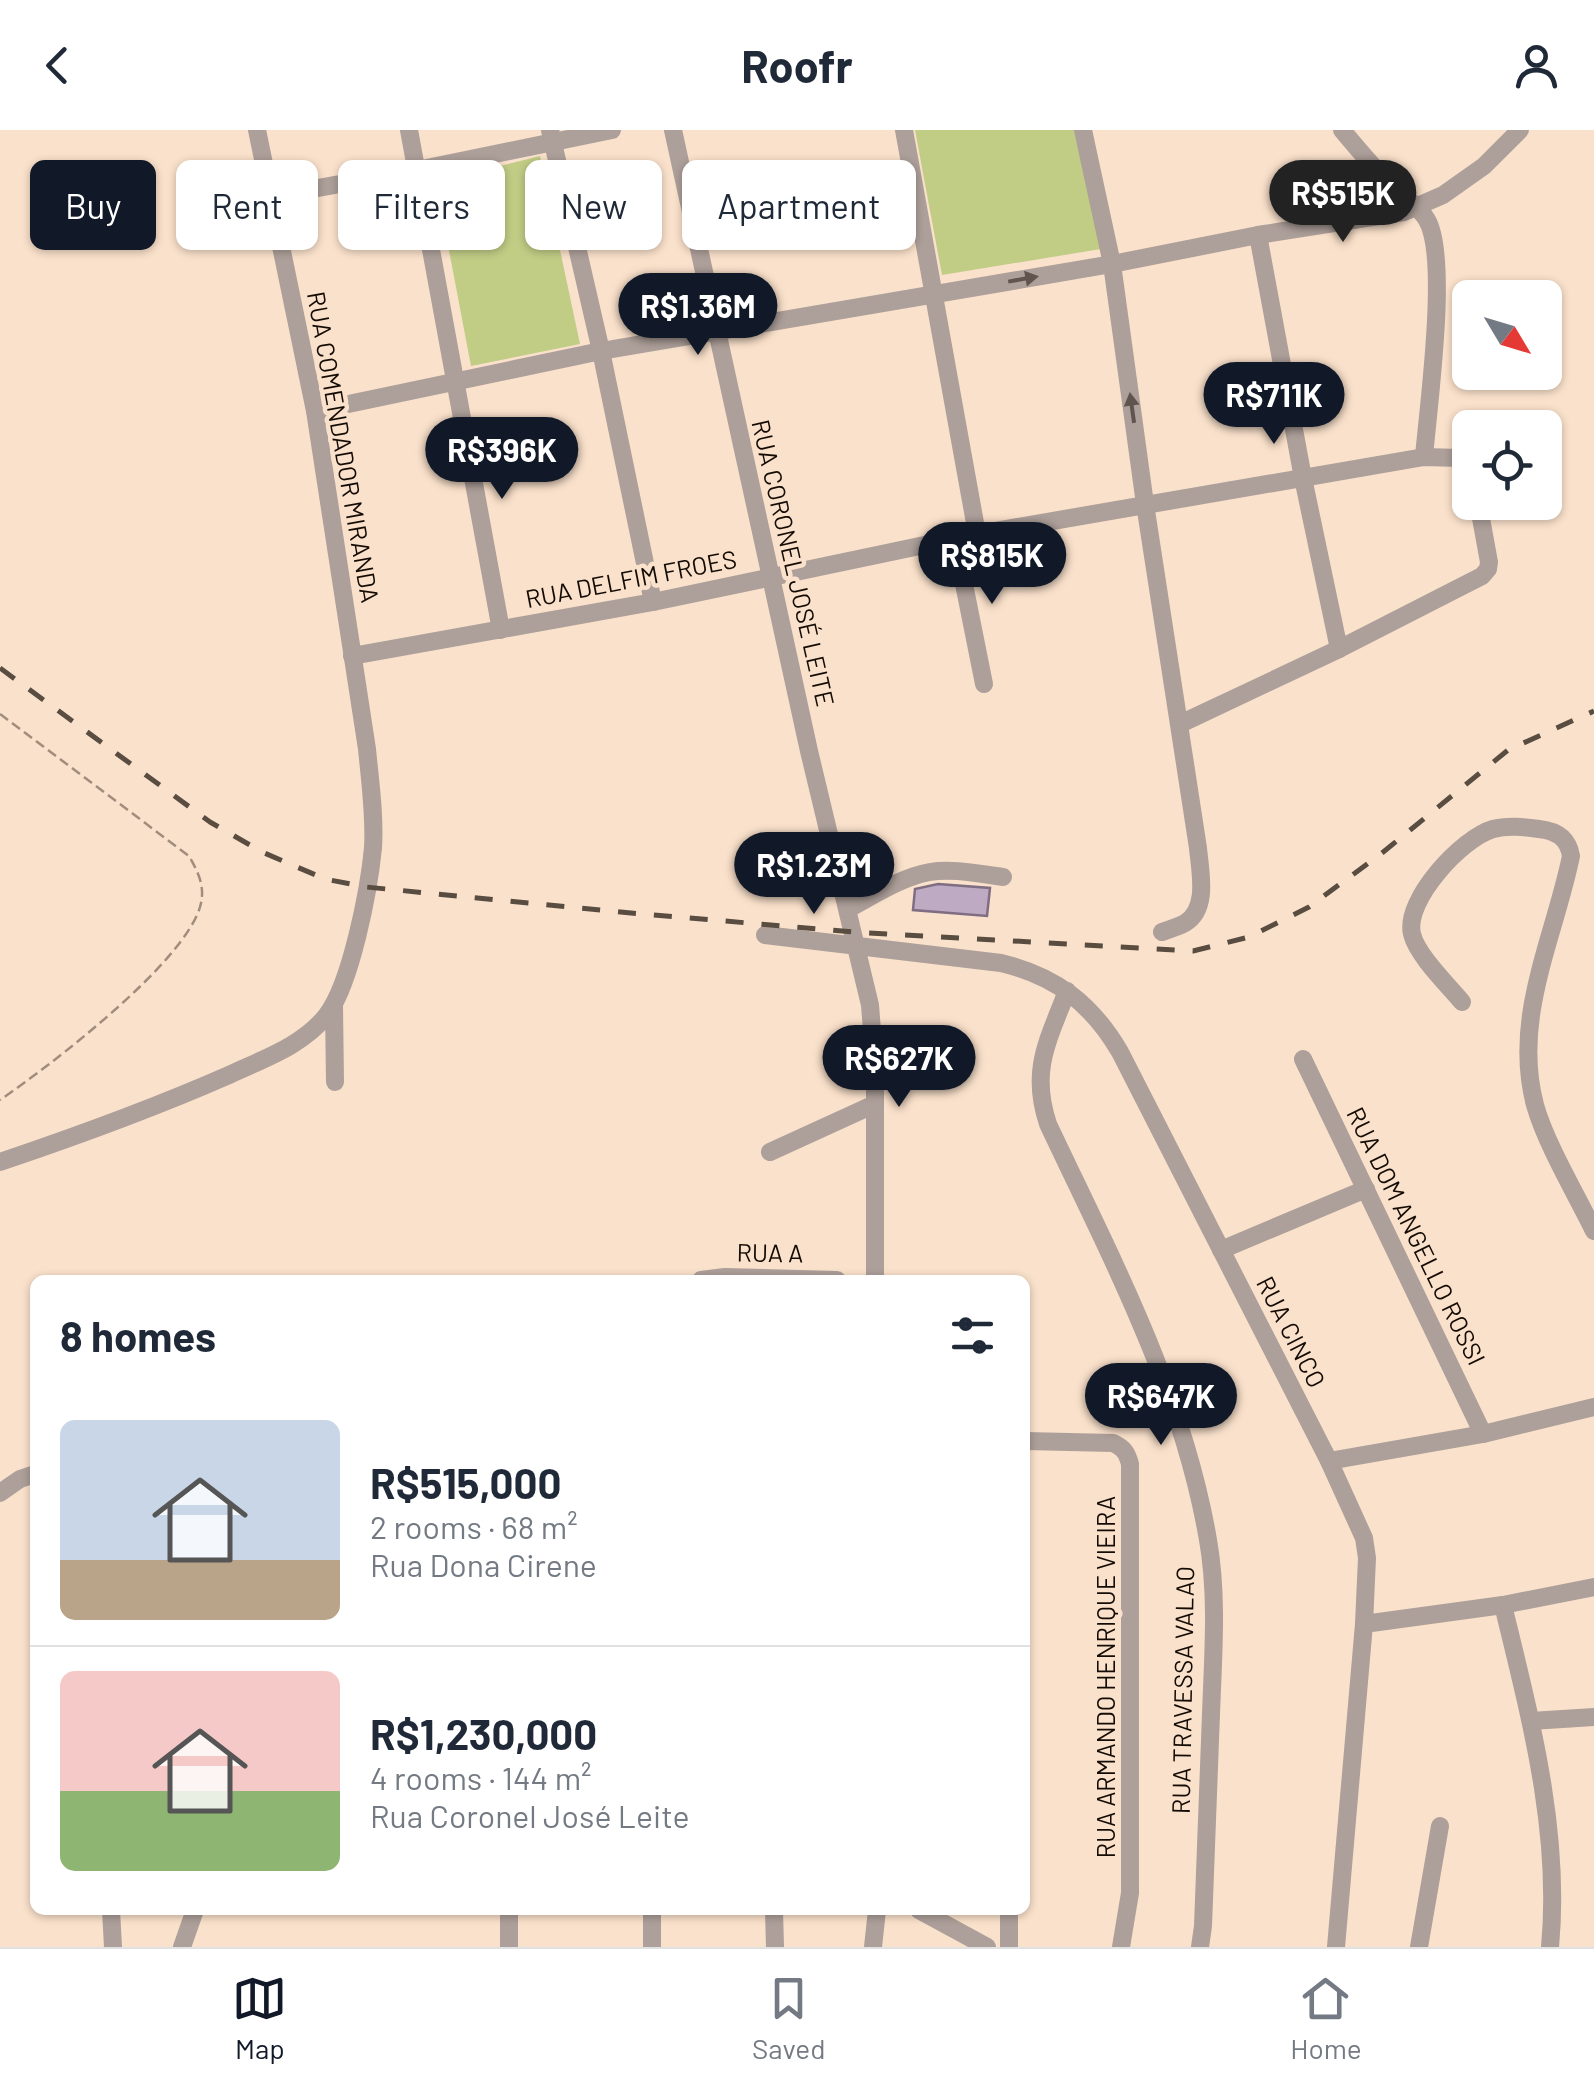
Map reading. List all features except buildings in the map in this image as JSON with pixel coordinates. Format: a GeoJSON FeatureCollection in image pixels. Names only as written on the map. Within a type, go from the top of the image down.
{"type":"FeatureCollection","features":[{"type":"Feature","properties":{"kind":"street","name":"RUA COMENDADOR MIRANDA"},"geometry":{"type":"LineString","coordinates":[[258,130],[264,160]]}},
{"type":"Feature","properties":{"kind":"street"},"geometry":{"type":"LineString","coordinates":[[408,130],[416,160]]}},
{"type":"Feature","properties":{"kind":"street"},"geometry":{"type":"LineString","coordinates":[[457,160],[552,136],[612,130]]}},
{"type":"Feature","properties":{"kind":"street","name":"RUA CORONEL JOSÉ LEITE"},"geometry":{"type":"LineString","coordinates":[[674,130],[770,576],[870,1005],[875,1069],[875,1275]]}},
{"type":"Feature","properties":{"kind":"street"},"geometry":{"type":"LineString","coordinates":[[904,130],[977,534]]}},
{"type":"Feature","properties":{"kind":"street"},"geometry":{"type":"LineString","coordinates":[[1083,130],[1112,264],[1201,884],[1195,915],[1162,932]]}},
{"type":"Feature","properties":{"kind":"street"},"geometry":{"type":"LineString","coordinates":[[1342,130],[1385,180],[1417,208],[1433,236],[1434,333],[1424,457]]}},
{"type":"Feature","properties":{"kind":"street"},"geometry":{"type":"LineString","coordinates":[[315,411],[601,351],[1417,208],[1484,166],[1520,130]]}},
{"type":"Feature","properties":{"kind":"street"},"geometry":{"type":"LineString","coordinates":[[552,136],[653,602]]}},
{"type":"Feature","properties":{"kind":"street"},"geometry":{"type":"LineString","coordinates":[[1258,234],[1339,650]]}},
{"type":"Feature","properties":{"kind":"street","name":"RUA COMENDADOR MIRANDA"},"geometry":{"type":"LineString","coordinates":[[283,250],[315,411],[370,781],[373,846],[352,955],[334,1006]]}},
{"type":"Feature","properties":{"kind":"street"},"geometry":{"type":"LineString","coordinates":[[432,250],[501,630]]}},
{"type":"Feature","properties":{"kind":"street","name":"RUA DELFIM FROES"},"geometry":{"type":"LineString","coordinates":[[352,656],[653,602],[977,534],[1424,457],[1452,456]]}},
{"type":"Feature","properties":{"kind":"street"},"geometry":{"type":"LineString","coordinates":[[1180,724],[1339,650],[1482,576],[1489,562],[1481,520]]}},
{"type":"Feature","properties":{"kind":"street"},"geometry":{"type":"LineString","coordinates":[[955,540],[984,684]]}},
{"type":"Feature","properties":{"kind":"street"},"geometry":{"type":"LineString","coordinates":[[1462,1002],[1412,935],[1411,916],[1422,895],[1449,860],[1470,841],[1492,829],[1518,826],[1562,836],[1569,844],[1571,856],[1538,970],[1528,1052],[1536,1107],[1594,1231]]}},
{"type":"Feature","properties":{"kind":"street"},"geometry":{"type":"LineString","coordinates":[[848,909],[910,878],[931,872],[1003,877]]}},
{"type":"Feature","properties":{"kind":"street","name":"RUA CINCO"},"geometry":{"type":"LineString","coordinates":[[766,935],[1001,963],[1042,975],[1085,1005],[1115,1044],[1329,1461],[1366,1548],[1364,1624],[1339,1942]]}},
{"type":"Feature","properties":{"kind":"street","name":"RUA TRAVESSA VALAO"},"geometry":{"type":"LineString","coordinates":[[1067,991],[1042,1056],[1042,1108],[1178,1416],[1208,1542],[1214,1650],[1200,1947]]}},
{"type":"Feature","properties":{"kind":"street"},"geometry":{"type":"LineString","coordinates":[[334,1006],[335,1082]]}},
{"type":"Feature","properties":{"kind":"street"},"geometry":{"type":"LineString","coordinates":[[0,1162],[73,1138],[275,1054],[301,1039],[334,1006]]}},
{"type":"Feature","properties":{"kind":"street","name":"RUA DOM ANGELLO ROSSI"},"geometry":{"type":"LineString","coordinates":[[1304,1059],[1483,1434]]}},
{"type":"Feature","properties":{"kind":"street"},"geometry":{"type":"LineString","coordinates":[[770,1152],[875,1104]]}},
{"type":"Feature","properties":{"kind":"street"},"geometry":{"type":"LineString","coordinates":[[1221,1250],[1366,1190]]}},
{"type":"Feature","properties":{"kind":"street"},"geometry":{"type":"LineString","coordinates":[[1329,1461],[1483,1434],[1594,1407]]}},
{"type":"Feature","properties":{"kind":"street","name":"RUA ARMANDO HENRIQUE VIEIRA"},"geometry":{"type":"LineString","coordinates":[[1030,1442],[1113,1443],[1128,1454],[1130,1464],[1130,1894],[1122,1947]]}},
{"type":"Feature","properties":{"kind":"street"},"geometry":{"type":"LineString","coordinates":[[0,1493],[30,1476]]}},
{"type":"Feature","properties":{"kind":"street"},"geometry":{"type":"LineString","coordinates":[[1364,1624],[1502,1605],[1594,1587]]}},
{"type":"Feature","properties":{"kind":"street"},"geometry":{"type":"LineString","coordinates":[[1502,1605],[1531,1721],[1550,1837],[1550,1947]]}},
{"type":"Feature","properties":{"kind":"street"},"geometry":{"type":"LineString","coordinates":[[1531,1721],[1594,1717]]}},
{"type":"Feature","properties":{"kind":"street"},"geometry":{"type":"LineString","coordinates":[[1418,1947],[1440,1826]]}},
{"type":"Feature","properties":{"kind":"street"},"geometry":{"type":"LineString","coordinates":[[111,1915],[113,1947]]}},
{"type":"Feature","properties":{"kind":"street"},"geometry":{"type":"LineString","coordinates":[[182,1947],[194,1915]]}},
{"type":"Feature","properties":{"kind":"street"},"geometry":{"type":"LineString","coordinates":[[509,1915],[509,1947]]}},
{"type":"Feature","properties":{"kind":"street"},"geometry":{"type":"LineString","coordinates":[[652,1915],[652,1947]]}},
{"type":"Feature","properties":{"kind":"street"},"geometry":{"type":"LineString","coordinates":[[774,1915],[774,1947]]}},
{"type":"Feature","properties":{"kind":"street"},"geometry":{"type":"LineString","coordinates":[[873,1947],[876,1915]]}},
{"type":"Feature","properties":{"kind":"street"},"geometry":{"type":"LineString","coordinates":[[928,1915],[987,1947]]}},
{"type":"Feature","properties":{"kind":"street"},"geometry":{"type":"LineString","coordinates":[[1009,1915],[1009,1947]]}},
{"type":"Feature","properties":{"kind":"path"},"geometry":{"type":"LineString","coordinates":[[0,714],[188,856],[200,875],[203,890],[200,908],[184,938],[156,970],[85,1035],[0,1100]]}},
{"type":"Feature","properties":{"kind":"green space"},"geometry":{"type":"Polygon","coordinates":[[[915,130],[1074,130],[1101,249],[942,275],[915,130]]]}},
{"type":"Feature","properties":{"kind":"green space"},"geometry":{"type":"Polygon","coordinates":[[[540,156],[541,160],[525,160],[525,250],[560,250],[580,344],[471,366],[449,250],[505,250],[505,165],[540,156]]]}},
{"type":"Feature","properties":{"kind":"railway"},"geometry":{"type":"LineString","coordinates":[[0,668],[210,822],[262,852],[325,879],[366,887],[853,932],[1193,951],[1249,937],[1309,907],[1508,750],[1594,711]]}}]}
